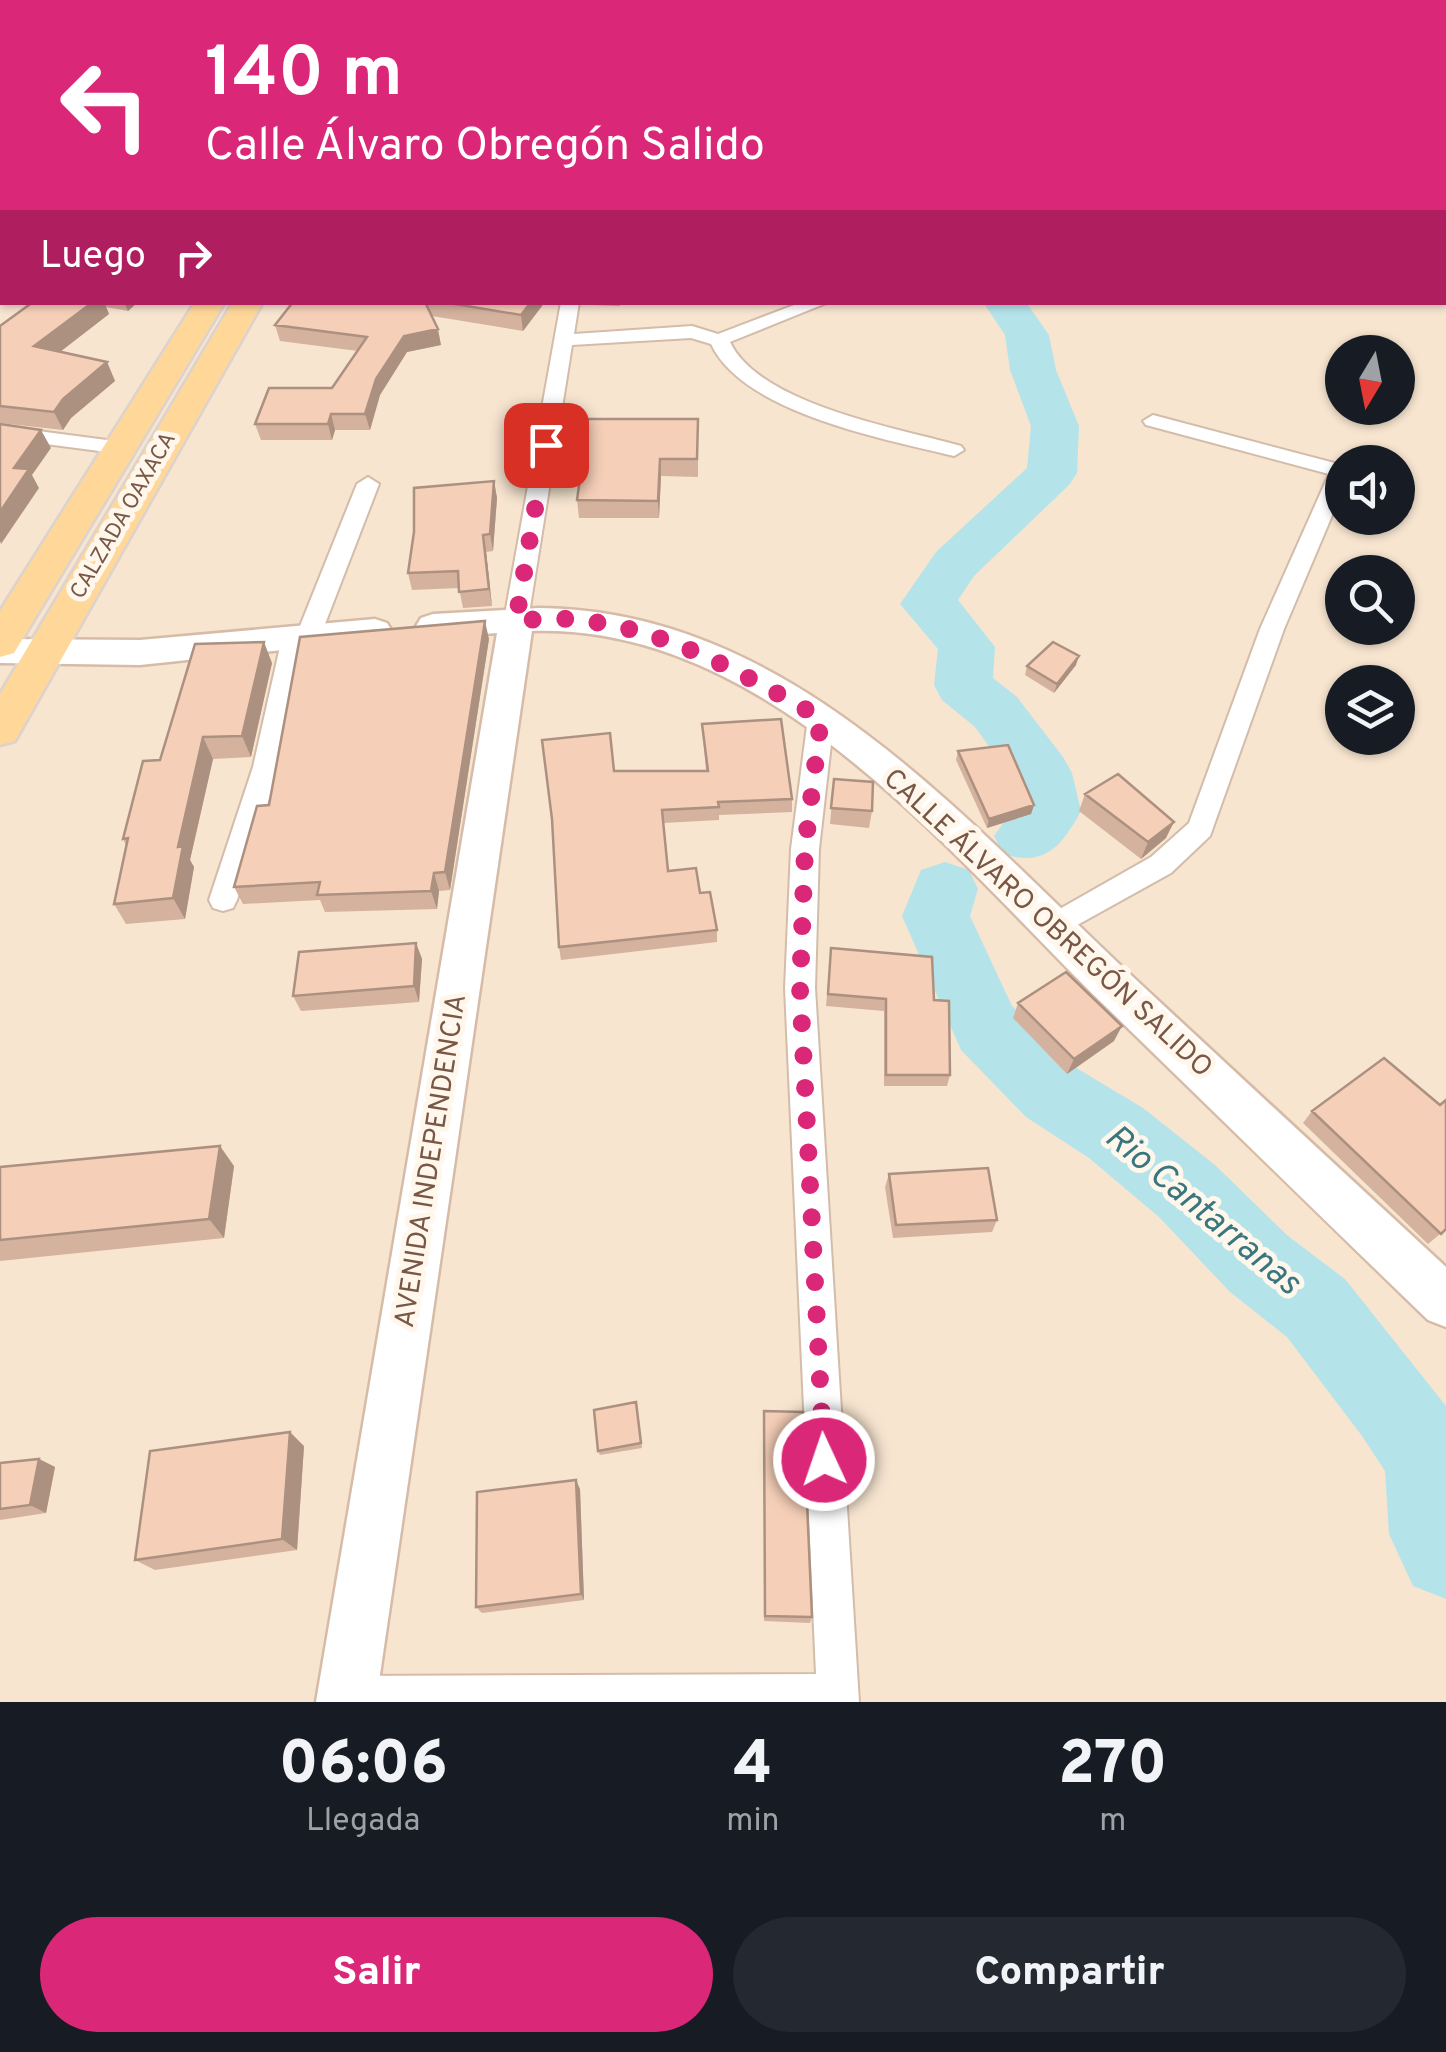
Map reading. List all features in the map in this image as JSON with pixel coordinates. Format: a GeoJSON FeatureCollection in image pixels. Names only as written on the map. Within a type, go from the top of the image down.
{"type":"FeatureCollection","features":[{"type":"Feature","properties":{"kind":"main road","name":"CALZADA OAXACA"},"geometry":{"type":"LineString","coordinates":[[0,643],[208,305]]}},
{"type":"Feature","properties":{"kind":"main road","name":"CALZADA OAXACA"},"geometry":{"type":"LineString","coordinates":[[0,730],[246,305]]}},
{"type":"Feature","properties":{"kind":"main road"},"geometry":{"type":"LineString","coordinates":[[129,436],[177,425]]}},
{"type":"Feature","properties":{"kind":"street"},"geometry":{"type":"LineString","coordinates":[[516,620],[569,305]]}},
{"type":"Feature","properties":{"kind":"street"},"geometry":{"type":"LineString","coordinates":[[563,340],[692,332],[719,340],[812,305]]}},
{"type":"Feature","properties":{"kind":"street"},"geometry":{"type":"LineString","coordinates":[[719,340],[731,365],[773,390],[862,423],[954,450]]}},
{"type":"Feature","properties":{"kind":"street"},"geometry":{"type":"LineString","coordinates":[[1052,926],[1161,865],[1200,829],[1272,629],[1342,470],[1153,421]]}},
{"type":"Feature","properties":{"kind":"street"},"geometry":{"type":"LineString","coordinates":[[0,432],[129,436]]}},
{"type":"Feature","properties":{"kind":"street"},"geometry":{"type":"LineString","coordinates":[[223,900],[266,767],[301,637],[368,484]]}},
{"type":"Feature","properties":{"kind":"street","name":"CALLE ÁLVARO OBREGÓN SALIDO"},"geometry":{"type":"LineString","coordinates":[[0,651],[43,655],[516,620],[577,619],[643,631],[707,655],[821,718],[936,812],[1446,1302]]}},
{"type":"Feature","properties":{"kind":"street","name":"AVENIDA INDEPENDENCIA"},"geometry":{"type":"LineString","coordinates":[[347,1700],[516,620]]}},
{"type":"Feature","properties":{"kind":"street"},"geometry":{"type":"LineString","coordinates":[[347,1700],[837,1699],[800,988],[805,848],[821,718]]}},
{"type":"Feature","properties":{"kind":"shaded area"},"geometry":{"type":"Polygon","coordinates":[[[0,305],[1446,305],[1446,1702],[0,1702],[0,305]]]}},
{"type":"Feature","properties":{"kind":"building"},"geometry":{"type":"Polygon","coordinates":[[[29,305],[89,305],[34,346],[107,362],[63,399],[54,412],[0,406],[0,326],[29,305]]]}},
{"type":"Feature","properties":{"kind":"building"},"geometry":{"type":"Polygon","coordinates":[[[291,305],[426,305],[438,329],[404,336],[376,379],[365,414],[331,414],[328,424],[255,424],[269,388],[332,388],[367,337],[275,325],[291,305]]]}},
{"type":"Feature","properties":{"kind":"building"},"geometry":{"type":"Polygon","coordinates":[[[461,305],[529,305],[521,315],[461,305]]]}},
{"type":"Feature","properties":{"kind":"building"},"geometry":{"type":"Polygon","coordinates":[[[588,419],[698,419],[697,459],[660,459],[658,501],[577,500],[588,419]]]}},
{"type":"Feature","properties":{"kind":"building"},"geometry":{"type":"Polygon","coordinates":[[[0,424],[41,430],[14,468],[29,469],[0,512],[0,424]]]}},
{"type":"Feature","properties":{"kind":"building"},"geometry":{"type":"Polygon","coordinates":[[[494,481],[490,534],[483,535],[489,589],[459,592],[458,571],[408,573],[414,532],[414,488],[494,481]]]}},
{"type":"Feature","properties":{"kind":"building"},"geometry":{"type":"Polygon","coordinates":[[[485,621],[445,872],[434,873],[431,891],[317,895],[320,882],[234,887],[257,806],[269,805],[300,637],[485,621]]]}},
{"type":"Feature","properties":{"kind":"building"},"geometry":{"type":"Polygon","coordinates":[[[264,642],[242,736],[203,737],[178,847],[183,846],[173,898],[114,904],[128,838],[123,839],[143,761],[160,760],[195,644],[264,642]]]}},
{"type":"Feature","properties":{"kind":"building"},"geometry":{"type":"Polygon","coordinates":[[[1053,642],[1079,656],[1057,684],[1027,666],[1053,642]]]}},
{"type":"Feature","properties":{"kind":"building"},"geometry":{"type":"Polygon","coordinates":[[[781,719],[792,799],[718,802],[719,807],[662,810],[668,871],[696,868],[700,893],[710,892],[717,930],[559,947],[552,819],[542,740],[610,733],[614,771],[708,771],[702,724],[781,719]]]}},
{"type":"Feature","properties":{"kind":"building"},"geometry":{"type":"Polygon","coordinates":[[[1008,745],[1034,805],[989,819],[958,751],[1008,745]]]}},
{"type":"Feature","properties":{"kind":"building"},"geometry":{"type":"Polygon","coordinates":[[[1118,774],[1174,822],[1148,842],[1085,794],[1118,774]]]}},
{"type":"Feature","properties":{"kind":"building"},"geometry":{"type":"Polygon","coordinates":[[[834,779],[873,782],[872,811],[831,808],[834,779]]]}},
{"type":"Feature","properties":{"kind":"building"},"geometry":{"type":"Polygon","coordinates":[[[416,943],[414,986],[293,996],[299,952],[416,943]]]}},
{"type":"Feature","properties":{"kind":"building"},"geometry":{"type":"Polygon","coordinates":[[[831,948],[932,957],[934,1000],[949,1001],[950,1075],[886,1075],[886,999],[828,994],[831,948]]]}},
{"type":"Feature","properties":{"kind":"building"},"geometry":{"type":"Polygon","coordinates":[[[1066,972],[1122,1026],[1074,1059],[1018,1003],[1066,972]]]}},
{"type":"Feature","properties":{"kind":"building"},"geometry":{"type":"Polygon","coordinates":[[[1384,1058],[1440,1105],[1446,1100],[1446,1229],[1441,1234],[1312,1111],[1384,1058]]]}},
{"type":"Feature","properties":{"kind":"building"},"geometry":{"type":"Polygon","coordinates":[[[220,1146],[209,1219],[0,1240],[0,1167],[220,1146]]]}},
{"type":"Feature","properties":{"kind":"building"},"geometry":{"type":"Polygon","coordinates":[[[988,1168],[997,1220],[896,1225],[889,1174],[988,1168]]]}},
{"type":"Feature","properties":{"kind":"building"},"geometry":{"type":"Polygon","coordinates":[[[636,1402],[641,1443],[598,1451],[594,1410],[636,1402]]]}},
{"type":"Feature","properties":{"kind":"building"},"geometry":{"type":"Polygon","coordinates":[[[764,1411],[803,1412],[812,1617],[765,1616],[764,1411]]]}},
{"type":"Feature","properties":{"kind":"building"},"geometry":{"type":"Polygon","coordinates":[[[290,1432],[282,1539],[135,1560],[150,1451],[290,1432]]]}},
{"type":"Feature","properties":{"kind":"building"},"geometry":{"type":"Polygon","coordinates":[[[39,1459],[30,1505],[0,1509],[0,1463],[39,1459]]]}},
{"type":"Feature","properties":{"kind":"building"},"geometry":{"type":"Polygon","coordinates":[[[576,1480],[581,1594],[476,1607],[477,1492],[576,1480]]]}},
{"type":"Feature","properties":{"kind":"waterway","name":"Rio Cantarranas"},"geometry":{"type":"LineString","coordinates":[[1006,305],[1027,335],[1033,370],[1055,426],[1052,473],[955,564],[928,604],[948,621],[967,647],[963,685],[996,712],[1041,773],[1049,811],[1026,836]]}},
{"type":"Feature","properties":{"kind":"waterway","name":"Rio Cantarranas"},"geometry":{"type":"LineString","coordinates":[[945,889],[936,916],[986,1028],[1052,1093],[1116,1133],[1187,1191],[1259,1264],[1316,1308],[1393,1405],[1429,1458],[1435,1534],[1446,1553]]}},
{"type":"Feature","properties":{"kind":"route"},"geometry":{"type":"LineString","coordinates":[[546,445],[516,620],[577,619],[643,631],[707,655],[821,718],[805,848],[800,988],[824,1460]]}}]}
